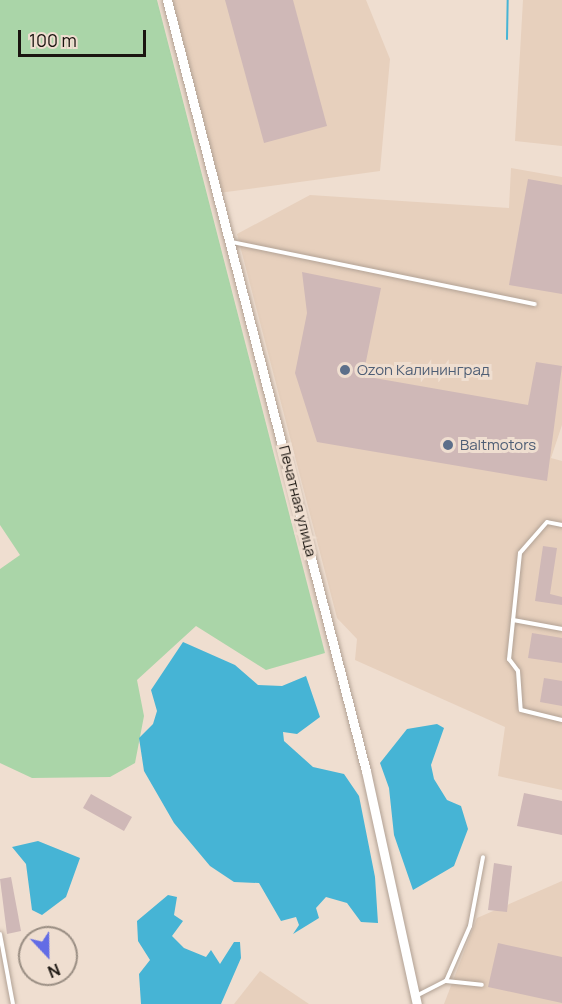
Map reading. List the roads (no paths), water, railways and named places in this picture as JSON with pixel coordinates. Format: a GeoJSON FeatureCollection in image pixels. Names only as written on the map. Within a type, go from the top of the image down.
{"type":"FeatureCollection","features":[{"type":"Feature","properties":{"kind":"street","name":"Печатная улица"},"geometry":{"type":"LineString","coordinates":[[167,0],[232,242],[366,771],[416,1000]]}},
{"type":"Feature","properties":{"kind":"lane"},"geometry":{"type":"LineString","coordinates":[[232,242],[535,304]]}},
{"type":"Feature","properties":{"kind":"lane"},"geometry":{"type":"LineString","coordinates":[[562,525],[547,522],[520,553],[509,659],[518,671],[521,710],[562,720]]}},
{"type":"Feature","properties":{"kind":"lane"},"geometry":{"type":"LineString","coordinates":[[513,620],[562,629]]}},
{"type":"Feature","properties":{"kind":"lane"},"geometry":{"type":"LineString","coordinates":[[416,1000],[446,981],[470,926],[483,858]]}},
{"type":"Feature","properties":{"kind":"lane"},"geometry":{"type":"LineString","coordinates":[[0,934],[14,1004]]}},
{"type":"Feature","properties":{"kind":"lane"},"geometry":{"type":"LineString","coordinates":[[446,981],[482,985]]}},
{"type":"Feature","properties":{"kind":"water"},"geometry":{"type":"Polygon","coordinates":[[[183,642],[235,665],[258,685],[282,686],[306,676],[320,717],[297,734],[283,732],[284,741],[313,767],[344,774],[359,796],[375,877],[378,923],[361,922],[347,903],[326,897],[316,908],[319,918],[293,934],[299,925],[296,917],[281,921],[259,883],[234,882],[210,866],[174,823],[144,771],[139,738],[153,724],[157,711],[151,690],[183,642]]]}},
{"type":"Feature","properties":{"kind":"water"},"geometry":{"type":"Polygon","coordinates":[[[437,724],[444,728],[431,765],[434,779],[447,800],[461,806],[468,829],[454,866],[413,890],[394,835],[389,788],[380,763],[407,729],[437,724]]]}},
{"type":"Feature","properties":{"kind":"water"},"geometry":{"type":"Polygon","coordinates":[[[38,841],[80,858],[66,897],[42,915],[32,910],[26,864],[12,847],[38,841]]]}},
{"type":"Feature","properties":{"kind":"water"},"geometry":{"type":"Polygon","coordinates":[[[168,895],[177,897],[174,915],[183,921],[172,936],[184,948],[206,957],[211,950],[220,964],[234,942],[240,942],[241,958],[221,1004],[141,1004],[139,974],[150,960],[138,941],[137,921],[168,895]]]}},
{"type":"Feature","properties":{"kind":"waterway"},"geometry":{"type":"LineString","coordinates":[[507,39],[508,0]]}},
{"type":"Feature","properties":{"kind":"place","name":"Ozon Калининград"},"geometry":{"type":"Point","coordinates":[345,370]}},
{"type":"Feature","properties":{"kind":"place","name":"Baltmotors"},"geometry":{"type":"Point","coordinates":[448,445]}}]}
